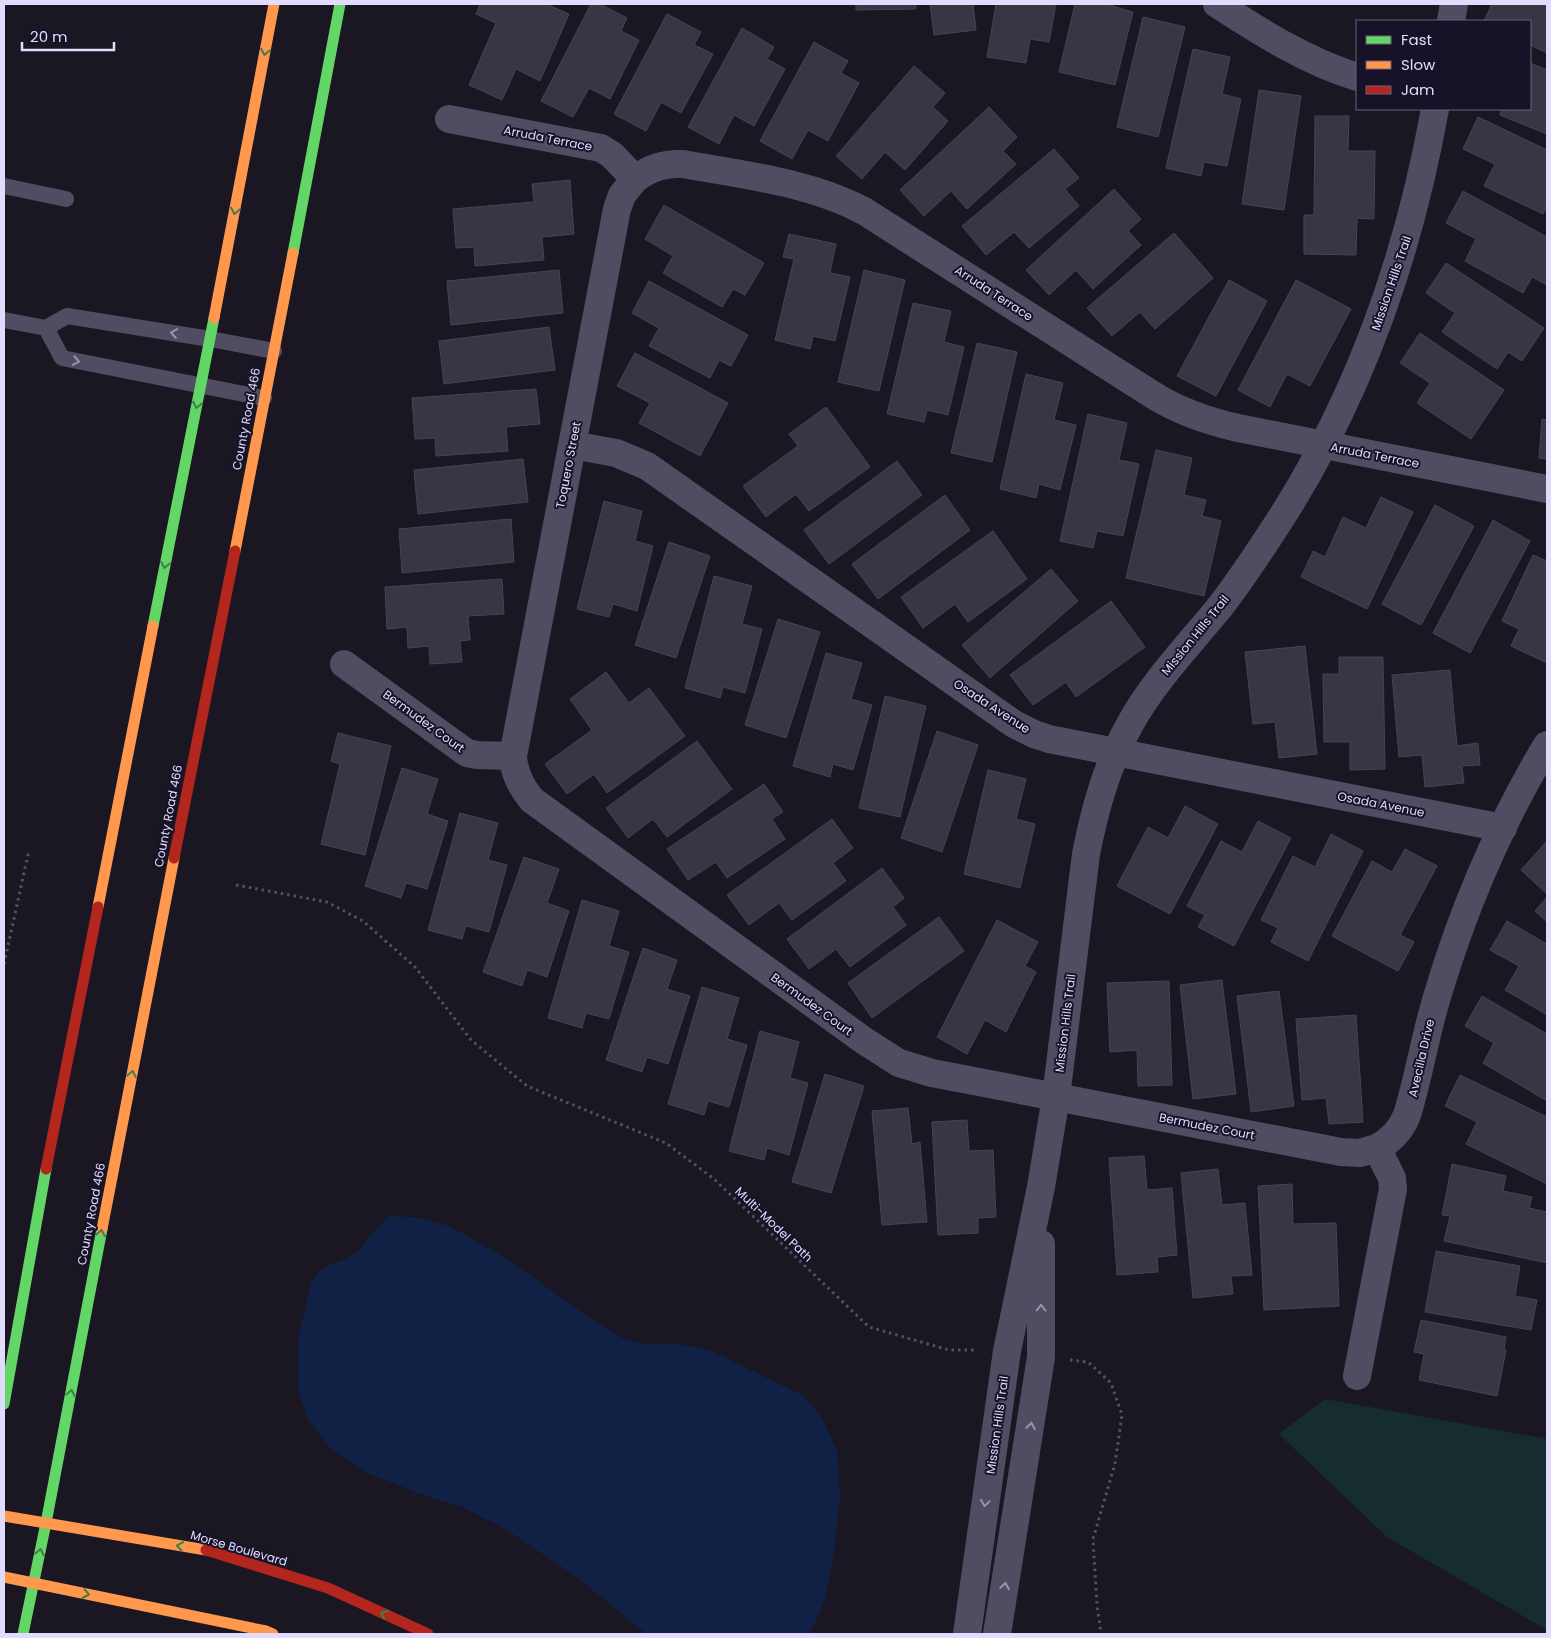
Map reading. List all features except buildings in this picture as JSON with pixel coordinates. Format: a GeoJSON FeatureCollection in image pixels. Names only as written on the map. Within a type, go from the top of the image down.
{"type":"FeatureCollection","features":[{"type":"Feature","properties":{"kind":"main road"},"geometry":{"type":"LineString","coordinates":[[4,1404],[54,1127],[201,386],[274,4]]}},
{"type":"Feature","properties":{"kind":"main road","name":"County Road 466"},"geometry":{"type":"LineString","coordinates":[[23,1634],[340,4]]}},
{"type":"Feature","properties":{"kind":"main road","name":"Morse Boulevard"},"geometry":{"type":"LineString","coordinates":[[4,1516],[203,1549],[328,1588],[428,1634]]}},
{"type":"Feature","properties":{"kind":"main road"},"geometry":{"type":"LineString","coordinates":[[4,1576],[274,1634]]}},
{"type":"Feature","properties":{"kind":"street"},"geometry":{"type":"LineString","coordinates":[[1217,4],[1289,49],[1327,67],[1356,77]]}},
{"type":"Feature","properties":{"kind":"street"},"geometry":{"type":"LineString","coordinates":[[1451,20],[1454,4]]}},
{"type":"Feature","properties":{"kind":"street","name":"Mission Hills Trail"},"geometry":{"type":"LineString","coordinates":[[966,1634],[1007,1351],[1041,1187],[1056,1097],[1088,840],[1099,794],[1116,752],[1148,695],[1219,607],[1273,531],[1324,445],[1355,380],[1389,294],[1415,208],[1435,110]]}},
{"type":"Feature","properties":{"kind":"street","name":"Arruda Terrace"},"geometry":{"type":"LineString","coordinates":[[449,119],[601,148],[612,154],[635,179],[642,173],[656,167],[666,164],[683,164],[808,188],[844,200],[884,223],[1170,406],[1203,420],[1547,489]]}},
{"type":"Feature","properties":{"kind":"street","name":"Toquero Street"},"geometry":{"type":"LineString","coordinates":[[513,756],[617,210],[622,195],[635,179]]}},
{"type":"Feature","properties":{"kind":"street","name":"Osada Avenue"},"geometry":{"type":"LineString","coordinates":[[572,445],[616,453],[653,470],[1024,729],[1049,738],[1116,752],[1503,828]]}},
{"type":"Feature","properties":{"kind":"street","name":"Bermudez Court"},"geometry":{"type":"LineString","coordinates":[[344,664],[467,753],[513,756],[518,780],[523,790],[532,800],[885,1056],[899,1063],[932,1073],[1341,1152],[1360,1153],[1378,1148]]}},
{"type":"Feature","properties":{"kind":"street","name":"Avecilla Drive"},"geometry":{"type":"LineString","coordinates":[[1378,1148],[1397,1132],[1407,1115],[1425,1040],[1448,962],[1471,898],[1523,787],[1547,744]]}},
{"type":"Feature","properties":{"kind":"street"},"geometry":{"type":"LineString","coordinates":[[1357,1376],[1394,1190],[1392,1178],[1378,1148]]}},
{"type":"Feature","properties":{"kind":"street","name":"Mission Hills Trail"},"geometry":{"type":"LineString","coordinates":[[998,1634],[1042,1356],[1041,1187]]}},
{"type":"Feature","properties":{"kind":"lane"},"geometry":{"type":"LineString","coordinates":[[4,186],[66,199]]}},
{"type":"Feature","properties":{"kind":"lane"},"geometry":{"type":"LineString","coordinates":[[4,320],[46,328],[67,316],[274,351]]}},
{"type":"Feature","properties":{"kind":"lane"},"geometry":{"type":"LineString","coordinates":[[46,328],[62,358],[264,398]]}},
{"type":"Feature","properties":{"kind":"path"},"geometry":{"type":"LineString","coordinates":[[4,964],[29,850]]}},
{"type":"Feature","properties":{"kind":"path","name":"Multi-Model Path"},"geometry":{"type":"LineString","coordinates":[[236,885],[326,902],[363,921],[415,967],[471,1040],[527,1086],[666,1143],[714,1179],[869,1327],[949,1350],[1007,1351]]}},
{"type":"Feature","properties":{"kind":"path"},"geometry":{"type":"LineString","coordinates":[[1042,1356],[1088,1362],[1111,1384],[1122,1415],[1114,1464],[1093,1539],[1097,1606],[1102,1634]]}},
{"type":"Feature","properties":{"kind":"green space"},"geometry":{"type":"Polygon","coordinates":[[[1325,1399],[1547,1439],[1547,1630],[1387,1537],[1279,1434],[1325,1399]]]}},
{"type":"Feature","properties":{"kind":"water"},"geometry":{"type":"Polygon","coordinates":[[[389,1216],[413,1217],[450,1226],[504,1257],[595,1321],[623,1338],[645,1344],[678,1344],[710,1350],[804,1396],[822,1418],[837,1451],[840,1496],[834,1553],[825,1600],[811,1632],[809,1634],[646,1634],[577,1577],[507,1530],[462,1507],[418,1493],[365,1472],[329,1447],[308,1419],[298,1391],[298,1338],[311,1284],[320,1269],[343,1260],[358,1251],[389,1216]]]}},
{"type":"Feature","properties":{"kind":"traffic: fast"},"geometry":{"type":"LineString","coordinates":[[293,253],[340,4]]}},
{"type":"Feature","properties":{"kind":"traffic: fast"},"geometry":{"type":"LineString","coordinates":[[153,626],[214,318]]}},
{"type":"Feature","properties":{"kind":"traffic: fast"},"geometry":{"type":"LineString","coordinates":[[4,1404],[46,1169]]}},
{"type":"Feature","properties":{"kind":"traffic: fast"},"geometry":{"type":"LineString","coordinates":[[23,1634],[102,1229]]}},
{"type":"Feature","properties":{"kind":"traffic: slow"},"geometry":{"type":"LineString","coordinates":[[214,318],[274,4]]}},
{"type":"Feature","properties":{"kind":"traffic: slow"},"geometry":{"type":"LineString","coordinates":[[235,551],[293,253]]}},
{"type":"Feature","properties":{"kind":"traffic: slow"},"geometry":{"type":"LineString","coordinates":[[98,907],[153,626]]}},
{"type":"Feature","properties":{"kind":"traffic: slow"},"geometry":{"type":"LineString","coordinates":[[102,1229],[174,858]]}},
{"type":"Feature","properties":{"kind":"traffic: slow"},"geometry":{"type":"LineString","coordinates":[[4,1516],[206,1550]]}},
{"type":"Feature","properties":{"kind":"traffic: slow"},"geometry":{"type":"LineString","coordinates":[[4,1577],[273,1634]]}},
{"type":"Feature","properties":{"kind":"traffic: jam"},"geometry":{"type":"LineString","coordinates":[[174,858],[235,551]]}},
{"type":"Feature","properties":{"kind":"traffic: jam"},"geometry":{"type":"LineString","coordinates":[[46,1169],[98,907]]}},
{"type":"Feature","properties":{"kind":"traffic: jam"},"geometry":{"type":"LineString","coordinates":[[206,1550],[328,1588],[428,1634]]}}]}
